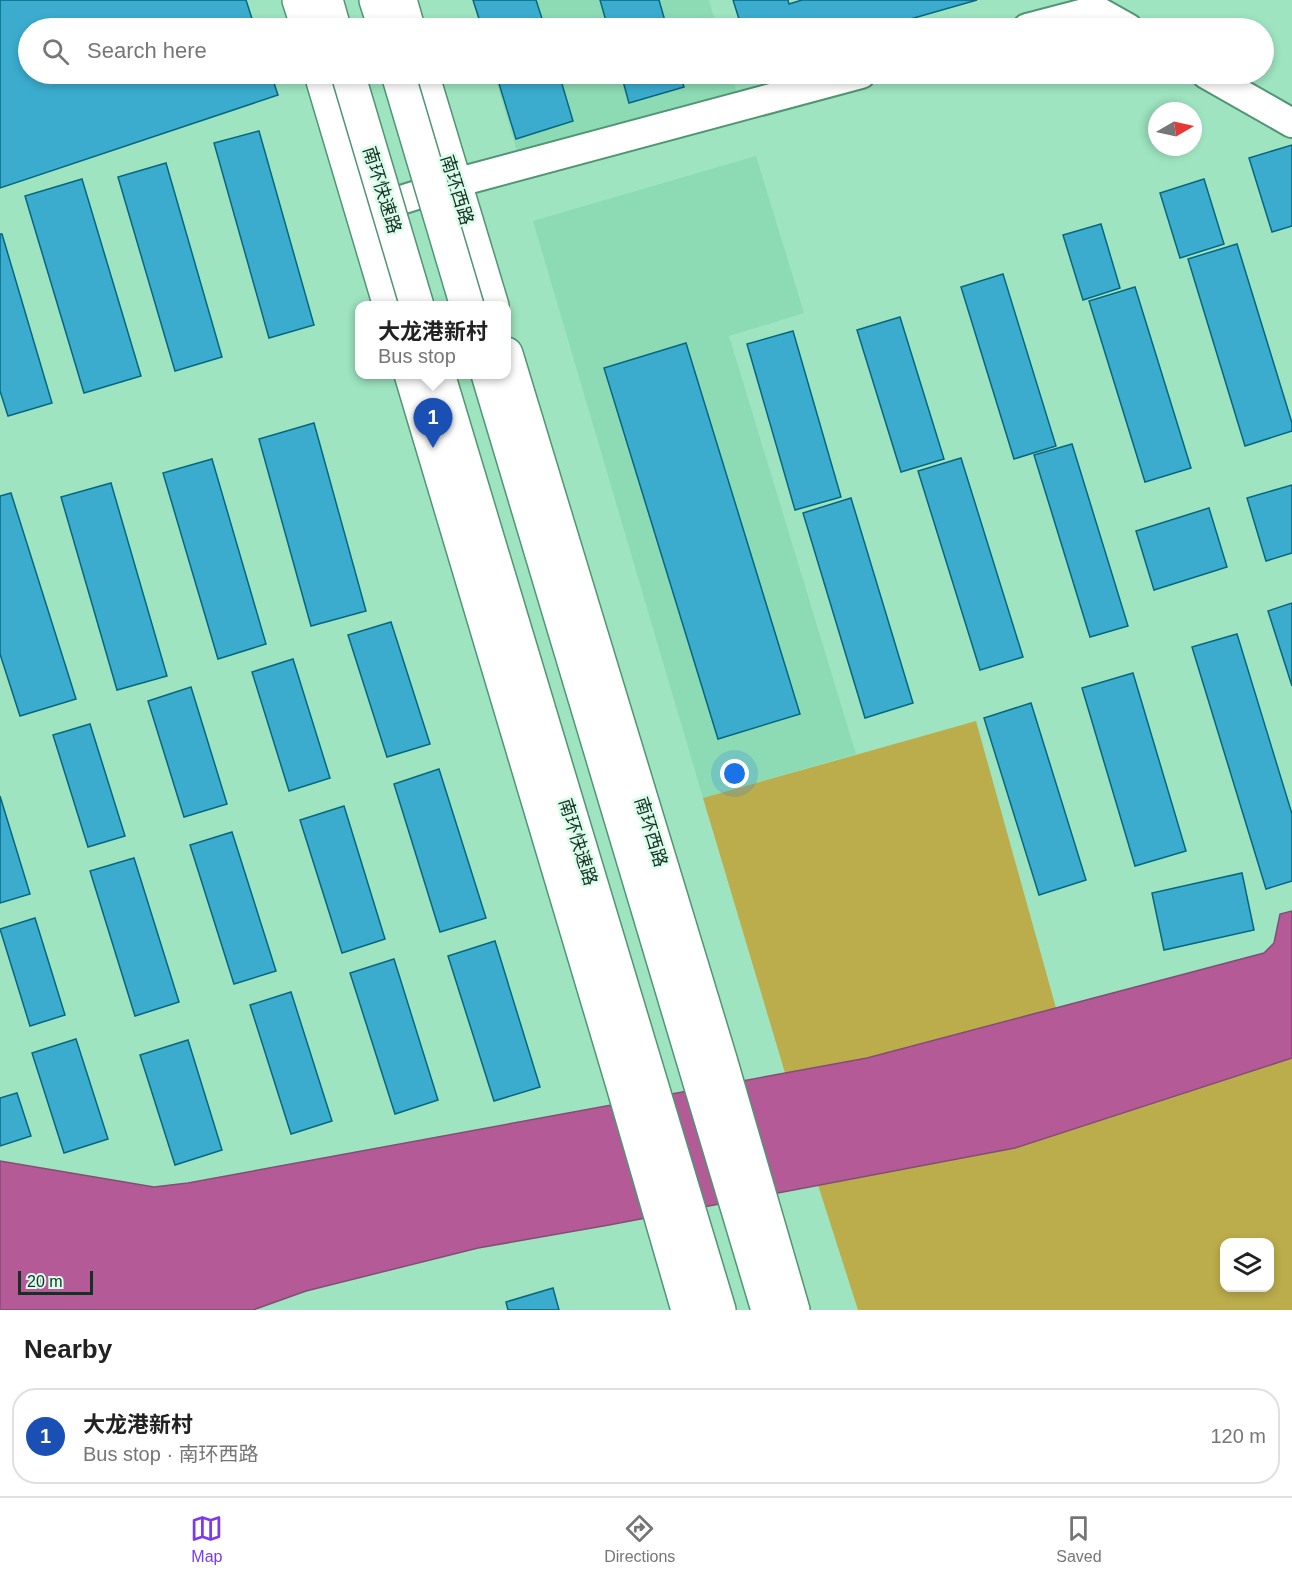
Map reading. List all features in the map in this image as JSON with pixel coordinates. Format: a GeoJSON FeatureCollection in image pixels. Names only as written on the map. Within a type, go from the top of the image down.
{"type":"FeatureCollection","features":[{"type":"Feature","properties":{"kind":"main road"},"geometry":{"type":"LineString","coordinates":[[299,0],[324,14]]}},
{"type":"Feature","properties":{"kind":"main road"},"geometry":{"type":"LineString","coordinates":[[383,6],[397,18]]}},
{"type":"Feature","properties":{"kind":"main road"},"geometry":{"type":"LineString","coordinates":[[324,84],[389,301]]}},
{"type":"Feature","properties":{"kind":"main road","name":"南环快速路"},"geometry":{"type":"LineString","coordinates":[[351,84],[416,301]]}},
{"type":"Feature","properties":{"kind":"main road"},"geometry":{"type":"LineString","coordinates":[[401,84],[466,301]]}},
{"type":"Feature","properties":{"kind":"main road","name":"南环西路"},"geometry":{"type":"LineString","coordinates":[[425,84],[490,301]]}},
{"type":"Feature","properties":{"kind":"main road","name":"南环西路"},"geometry":{"type":"LineString","coordinates":[[511,367],[720,1059],[793,1310]]}},
{"type":"Feature","properties":{"kind":"main road"},"geometry":{"type":"LineString","coordinates":[[412,379],[688,1310]]}},
{"type":"Feature","properties":{"kind":"main road","name":"南环快速路"},"geometry":{"type":"LineString","coordinates":[[439,379],[719,1310]]}},
{"type":"Feature","properties":{"kind":"main road"},"geometry":{"type":"LineString","coordinates":[[489,379],[768,1310]]}},
{"type":"Feature","properties":{"kind":"street"},"geometry":{"type":"LineString","coordinates":[[1065,18],[1096,10],[1110,18]]}},
{"type":"Feature","properties":{"kind":"street"},"geometry":{"type":"LineString","coordinates":[[363,212],[455,183],[824,84]]}},
{"type":"Feature","properties":{"kind":"street"},"geometry":{"type":"LineString","coordinates":[[1224,84],[1292,123]]}},
{"type":"Feature","properties":{"kind":"shaded area"},"geometry":{"type":"Polygon","coordinates":[[[472,0],[709,0],[714,18],[478,18],[472,0]]]}},
{"type":"Feature","properties":{"kind":"shaded area"},"geometry":{"type":"Polygon","coordinates":[[[497,84],[734,84],[741,105],[520,162],[497,84]]]}},
{"type":"Feature","properties":{"kind":"shaded area"},"geometry":{"type":"Polygon","coordinates":[[[756,156],[804,313],[729,336],[856,754],[703,798],[533,221],[756,156]]]}},
{"type":"Feature","properties":{"kind":"shaded area"},"geometry":{"type":"Polygon","coordinates":[[[976,721],[1056,1008],[867,1058],[785,1073],[703,798],[976,721]]]}},
{"type":"Feature","properties":{"kind":"shaded area"},"geometry":{"type":"Polygon","coordinates":[[[1292,911],[1292,1058],[1015,1148],[478,1248],[306,1291],[253,1310],[0,1310],[0,1161],[154,1187],[188,1183],[867,1058],[1264,953],[1274,943],[1280,914],[1292,911]]]}},
{"type":"Feature","properties":{"kind":"shaded area"},"geometry":{"type":"Polygon","coordinates":[[[1292,1058],[1292,1310],[858,1310],[818,1185],[1015,1148],[1292,1058]]]}},
{"type":"Feature","properties":{"kind":"building"},"geometry":{"type":"Polygon","coordinates":[[[0,0],[246,0],[252,18],[18,18],[18,84],[274,84],[278,95],[0,188],[0,0]]]}},
{"type":"Feature","properties":{"kind":"building"},"geometry":{"type":"Polygon","coordinates":[[[473,0],[536,0],[542,18],[479,18],[473,0]]]}},
{"type":"Feature","properties":{"kind":"building"},"geometry":{"type":"Polygon","coordinates":[[[600,0],[659,0],[664,18],[605,18],[600,0]]]}},
{"type":"Feature","properties":{"kind":"building"},"geometry":{"type":"Polygon","coordinates":[[[733,0],[788,0],[789,4],[802,0],[977,0],[914,18],[739,18],[733,0]]]}},
{"type":"Feature","properties":{"kind":"building"},"geometry":{"type":"Polygon","coordinates":[[[499,84],[562,84],[573,121],[516,139],[499,84]]]}},
{"type":"Feature","properties":{"kind":"building"},"geometry":{"type":"Polygon","coordinates":[[[624,84],[683,84],[684,87],[629,103],[624,84]]]}},
{"type":"Feature","properties":{"kind":"building"},"geometry":{"type":"Polygon","coordinates":[[[259,131],[314,325],[269,338],[214,143],[259,131]]]}},
{"type":"Feature","properties":{"kind":"building"},"geometry":{"type":"Polygon","coordinates":[[[1292,145],[1292,226],[1272,232],[1249,158],[1292,145]]]}},
{"type":"Feature","properties":{"kind":"building"},"geometry":{"type":"Polygon","coordinates":[[[166,163],[222,357],[175,371],[118,177],[166,163]]]}},
{"type":"Feature","properties":{"kind":"building"},"geometry":{"type":"Polygon","coordinates":[[[82,179],[141,376],[84,393],[25,196],[82,179]]]}},
{"type":"Feature","properties":{"kind":"building"},"geometry":{"type":"Polygon","coordinates":[[[1204,179],[1224,244],[1180,258],[1160,193],[1204,179]]]}},
{"type":"Feature","properties":{"kind":"building"},"geometry":{"type":"Polygon","coordinates":[[[1101,224],[1120,288],[1083,300],[1063,235],[1101,224]]]}},
{"type":"Feature","properties":{"kind":"building"},"geometry":{"type":"Polygon","coordinates":[[[0,234],[2,234],[52,403],[8,416],[0,391],[0,234]]]}},
{"type":"Feature","properties":{"kind":"building"},"geometry":{"type":"Polygon","coordinates":[[[1237,244],[1292,423],[1292,431],[1245,446],[1188,259],[1237,244]]]}},
{"type":"Feature","properties":{"kind":"building"},"geometry":{"type":"Polygon","coordinates":[[[1003,274],[1056,446],[1014,459],[961,287],[1003,274]]]}},
{"type":"Feature","properties":{"kind":"building"},"geometry":{"type":"Polygon","coordinates":[[[1135,287],[1191,468],[1145,482],[1089,301],[1135,287]]]}},
{"type":"Feature","properties":{"kind":"building"},"geometry":{"type":"Polygon","coordinates":[[[900,317],[944,459],[901,472],[857,330],[900,317]]]}},
{"type":"Feature","properties":{"kind":"building"},"geometry":{"type":"Polygon","coordinates":[[[793,331],[841,497],[795,510],[747,344],[793,331]]]}},
{"type":"Feature","properties":{"kind":"building"},"geometry":{"type":"Polygon","coordinates":[[[686,343],[800,714],[718,739],[604,368],[686,343]]]}},
{"type":"Feature","properties":{"kind":"building"},"geometry":{"type":"Polygon","coordinates":[[[314,423],[366,611],[311,626],[259,439],[314,423]]]}},
{"type":"Feature","properties":{"kind":"building"},"geometry":{"type":"Polygon","coordinates":[[[1072,444],[1128,626],[1090,637],[1034,455],[1072,444]]]}},
{"type":"Feature","properties":{"kind":"building"},"geometry":{"type":"Polygon","coordinates":[[[961,458],[1023,657],[980,670],[918,471],[961,458]]]}},
{"type":"Feature","properties":{"kind":"building"},"geometry":{"type":"Polygon","coordinates":[[[212,459],[266,644],[218,659],[163,473],[212,459]]]}},
{"type":"Feature","properties":{"kind":"building"},"geometry":{"type":"Polygon","coordinates":[[[111,483],[167,676],[117,690],[61,497],[111,483]]]}},
{"type":"Feature","properties":{"kind":"building"},"geometry":{"type":"Polygon","coordinates":[[[1292,485],[1292,553],[1266,561],[1247,498],[1292,485]]]}},
{"type":"Feature","properties":{"kind":"building"},"geometry":{"type":"Polygon","coordinates":[[[11,493],[76,699],[20,716],[0,654],[0,496],[11,493]]]}},
{"type":"Feature","properties":{"kind":"building"},"geometry":{"type":"Polygon","coordinates":[[[851,498],[913,703],[865,718],[803,513],[851,498]]]}},
{"type":"Feature","properties":{"kind":"building"},"geometry":{"type":"Polygon","coordinates":[[[1209,508],[1227,567],[1154,590],[1136,531],[1209,508]]]}},
{"type":"Feature","properties":{"kind":"building"},"geometry":{"type":"Polygon","coordinates":[[[1292,603],[1292,686],[1268,611],[1292,603]]]}},
{"type":"Feature","properties":{"kind":"building"},"geometry":{"type":"Polygon","coordinates":[[[391,622],[430,744],[387,757],[348,635],[391,622]]]}},
{"type":"Feature","properties":{"kind":"building"},"geometry":{"type":"Polygon","coordinates":[[[1237,634],[1292,814],[1292,881],[1266,889],[1192,647],[1237,634]]]}},
{"type":"Feature","properties":{"kind":"building"},"geometry":{"type":"Polygon","coordinates":[[[293,659],[330,778],[289,791],[252,672],[293,659]]]}},
{"type":"Feature","properties":{"kind":"building"},"geometry":{"type":"Polygon","coordinates":[[[1133,673],[1186,851],[1135,866],[1082,688],[1133,673]]]}},
{"type":"Feature","properties":{"kind":"building"},"geometry":{"type":"Polygon","coordinates":[[[191,687],[227,804],[184,817],[148,701],[191,687]]]}},
{"type":"Feature","properties":{"kind":"building"},"geometry":{"type":"Polygon","coordinates":[[[1031,703],[1086,880],[1039,895],[984,718],[1031,703]]]}},
{"type":"Feature","properties":{"kind":"building"},"geometry":{"type":"Polygon","coordinates":[[[90,724],[125,836],[88,847],[53,735],[90,724]]]}},
{"type":"Feature","properties":{"kind":"building"},"geometry":{"type":"Polygon","coordinates":[[[439,769],[486,918],[440,932],[394,784],[439,769]]]}},
{"type":"Feature","properties":{"kind":"building"},"geometry":{"type":"Polygon","coordinates":[[[0,796],[30,894],[0,903],[0,796]]]}},
{"type":"Feature","properties":{"kind":"building"},"geometry":{"type":"Polygon","coordinates":[[[344,806],[385,939],[342,953],[300,820],[344,806]]]}},
{"type":"Feature","properties":{"kind":"building"},"geometry":{"type":"Polygon","coordinates":[[[232,832],[276,971],[234,984],[190,845],[232,832]]]}},
{"type":"Feature","properties":{"kind":"building"},"geometry":{"type":"Polygon","coordinates":[[[134,858],[179,1002],[135,1016],[90,871],[134,858]]]}},
{"type":"Feature","properties":{"kind":"building"},"geometry":{"type":"Polygon","coordinates":[[[1242,873],[1254,930],[1164,950],[1152,893],[1242,873]]]}},
{"type":"Feature","properties":{"kind":"building"},"geometry":{"type":"Polygon","coordinates":[[[35,918],[65,1015],[30,1026],[0,929],[35,918]]]}},
{"type":"Feature","properties":{"kind":"building"},"geometry":{"type":"Polygon","coordinates":[[[495,941],[540,1087],[494,1101],[448,956],[495,941]]]}},
{"type":"Feature","properties":{"kind":"building"},"geometry":{"type":"Polygon","coordinates":[[[394,959],[438,1100],[395,1114],[350,973],[394,959]]]}},
{"type":"Feature","properties":{"kind":"building"},"geometry":{"type":"Polygon","coordinates":[[[291,992],[332,1121],[291,1134],[250,1005],[291,992]]]}},
{"type":"Feature","properties":{"kind":"building"},"geometry":{"type":"Polygon","coordinates":[[[76,1039],[108,1139],[64,1153],[32,1053],[76,1039]]]}},
{"type":"Feature","properties":{"kind":"building"},"geometry":{"type":"Polygon","coordinates":[[[188,1040],[222,1150],[175,1165],[140,1055],[188,1040]]]}},
{"type":"Feature","properties":{"kind":"building"},"geometry":{"type":"Polygon","coordinates":[[[17,1093],[31,1136],[0,1146],[0,1098],[17,1093]]]}},
{"type":"Feature","properties":{"kind":"building"},"geometry":{"type":"Polygon","coordinates":[[[553,1288],[559,1310],[508,1310],[506,1302],[553,1288]]]}},
{"type":"Feature","properties":{"kind":"place","name":"大龙港新村"},"geometry":{"type":"Point","coordinates":[433,448]}}]}
